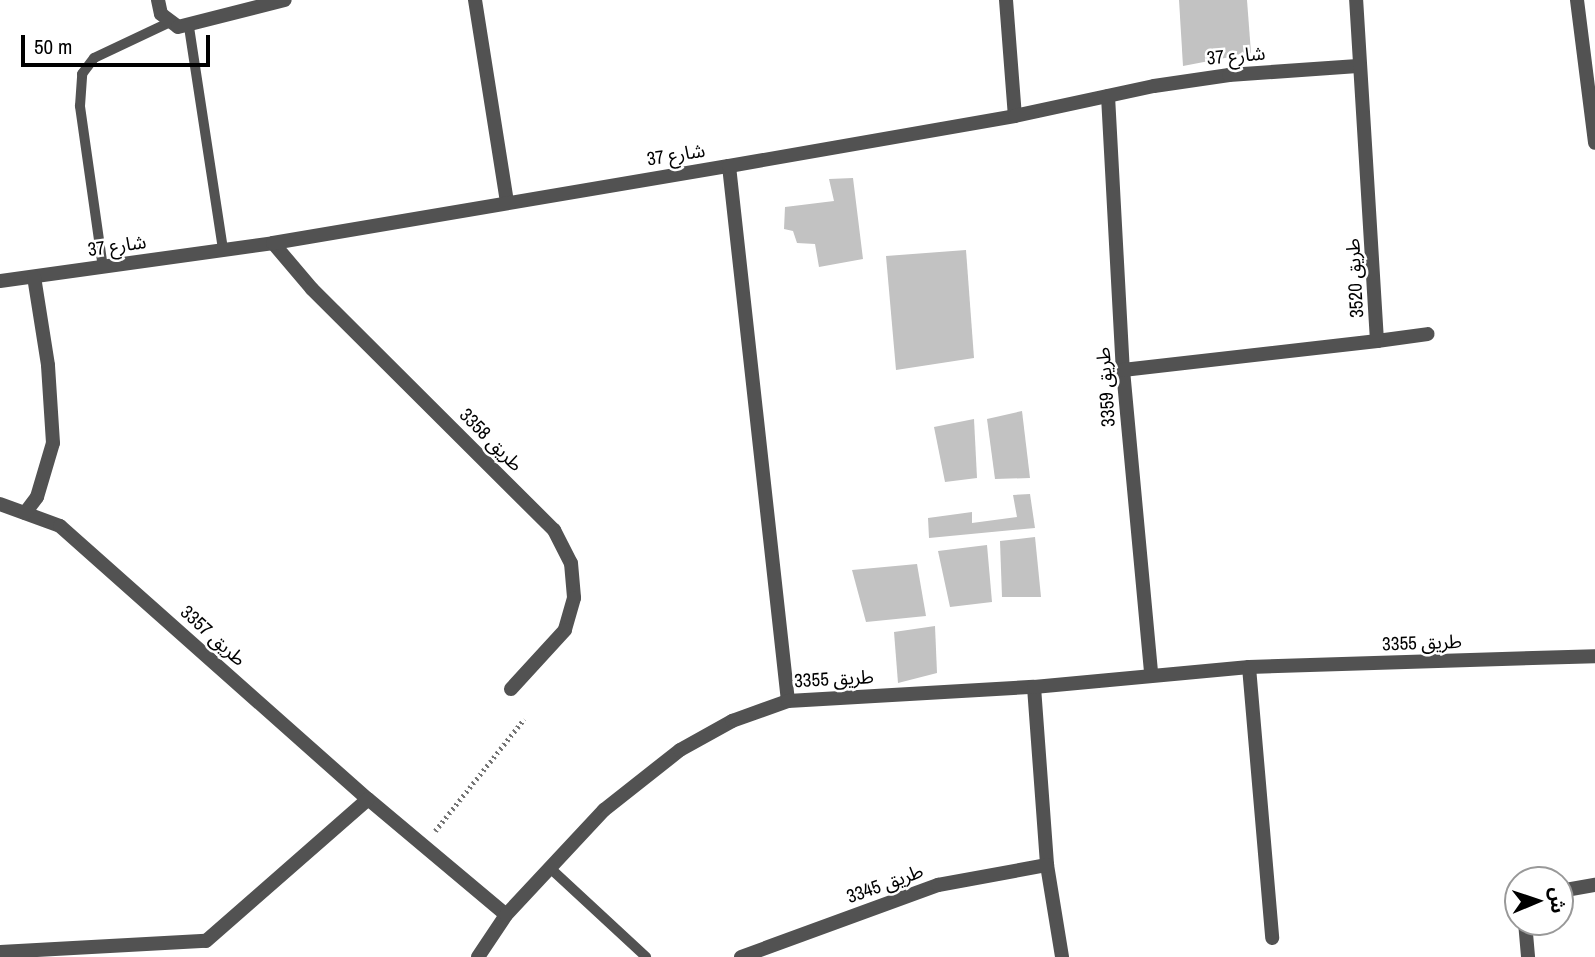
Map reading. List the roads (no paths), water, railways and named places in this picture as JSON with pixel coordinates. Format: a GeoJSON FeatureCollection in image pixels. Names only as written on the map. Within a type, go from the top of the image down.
{"type":"FeatureCollection","features":[{"type":"Feature","properties":{"kind":"street"},"geometry":{"type":"LineString","coordinates":[[158,0],[168,23],[189,27],[285,0]]}},
{"type":"Feature","properties":{"kind":"street"},"geometry":{"type":"LineString","coordinates":[[475,0],[507,202]]}},
{"type":"Feature","properties":{"kind":"street"},"geometry":{"type":"LineString","coordinates":[[1006,0],[1015,116]]}},
{"type":"Feature","properties":{"kind":"street","name":"طريق 3520"},"geometry":{"type":"LineString","coordinates":[[1123,370],[1377,341],[1376,264],[1358,66],[1356,0]]}},
{"type":"Feature","properties":{"kind":"street"},"geometry":{"type":"LineString","coordinates":[[1577,0],[1595,143]]}},
{"type":"Feature","properties":{"kind":"street","name":"شارع 37"},"geometry":{"type":"LineString","coordinates":[[0,281],[273,243],[1015,116],[1228,75],[1358,66]]}},
{"type":"Feature","properties":{"kind":"street","name":"طريق 3359"},"geometry":{"type":"LineString","coordinates":[[1108,96],[1123,370],[1151,674]]}},
{"type":"Feature","properties":{"kind":"street"},"geometry":{"type":"LineString","coordinates":[[729,166],[788,701]]}},
{"type":"Feature","properties":{"kind":"street","name":"طريق 3358"},"geometry":{"type":"LineString","coordinates":[[273,243],[312,289],[554,530],[571,563],[574,598],[565,630],[510,689]]}},
{"type":"Feature","properties":{"kind":"street"},"geometry":{"type":"LineString","coordinates":[[25,513],[37,497],[53,443],[48,365],[34,277]]}},
{"type":"Feature","properties":{"kind":"street"},"geometry":{"type":"LineString","coordinates":[[1377,341],[1428,334]]}},
{"type":"Feature","properties":{"kind":"street","name":"طريق 3357"},"geometry":{"type":"LineString","coordinates":[[0,504],[61,526],[368,799],[506,915]]}},
{"type":"Feature","properties":{"kind":"street","name":"طريق 3355"},"geometry":{"type":"LineString","coordinates":[[478,957],[506,915],[604,810],[680,750],[732,721],[788,701],[1034,687],[1151,674],[1249,667],[1595,656]]}},
{"type":"Feature","properties":{"kind":"street"},"geometry":{"type":"LineString","coordinates":[[1249,667],[1272,938]]}},
{"type":"Feature","properties":{"kind":"street"},"geometry":{"type":"LineString","coordinates":[[1034,687],[1047,865],[1062,957]]}},
{"type":"Feature","properties":{"kind":"street"},"geometry":{"type":"LineString","coordinates":[[0,952],[206,941],[368,799]]}},
{"type":"Feature","properties":{"kind":"street","name":"طريق 3345"},"geometry":{"type":"LineString","coordinates":[[741,957],[938,885],[1047,865]]}},
{"type":"Feature","properties":{"kind":"street"},"geometry":{"type":"LineString","coordinates":[[1574,888],[1595,884]]}},
{"type":"Feature","properties":{"kind":"street"},"geometry":{"type":"LineString","coordinates":[[1526,936],[1528,957]]}},
{"type":"Feature","properties":{"kind":"street"},"geometry":{"type":"LineString","coordinates":[[206,941],[208,957]]}},
{"type":"Feature","properties":{"kind":"lane"},"geometry":{"type":"LineString","coordinates":[[103,268],[80,106],[82,74],[94,58],[168,23]]}},
{"type":"Feature","properties":{"kind":"lane"},"geometry":{"type":"LineString","coordinates":[[189,27],[223,250]]}},
{"type":"Feature","properties":{"kind":"lane"},"geometry":{"type":"LineString","coordinates":[[550,868],[646,957]]}}]}
